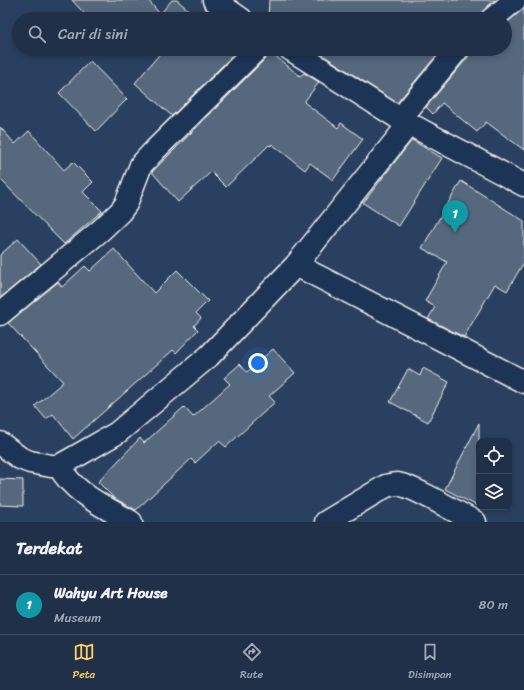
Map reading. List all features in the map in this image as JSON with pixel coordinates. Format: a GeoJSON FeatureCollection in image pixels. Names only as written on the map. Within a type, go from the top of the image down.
{"type":"FeatureCollection","features":[{"type":"Feature","properties":{"kind":"street"},"geometry":{"type":"LineString","coordinates":[[214,0],[231,12]]}},
{"type":"Feature","properties":{"kind":"street"},"geometry":{"type":"LineString","coordinates":[[500,12],[515,0]]}},
{"type":"Feature","properties":{"kind":"street"},"geometry":{"type":"LineString","coordinates":[[0,314],[101,230],[120,212],[126,204],[141,165],[249,56]]}},
{"type":"Feature","properties":{"kind":"street"},"geometry":{"type":"LineString","coordinates":[[301,56],[404,121],[524,185]]}},
{"type":"Feature","properties":{"kind":"street"},"geometry":{"type":"LineString","coordinates":[[0,443],[20,458],[30,462],[59,466],[117,432],[209,356],[296,265],[453,56]]}},
{"type":"Feature","properties":{"kind":"street"},"geometry":{"type":"LineString","coordinates":[[296,265],[524,382]]}},
{"type":"Feature","properties":{"kind":"street"},"geometry":{"type":"LineString","coordinates":[[59,466],[68,480],[79,490],[131,522]]}},
{"type":"Feature","properties":{"kind":"street"},"geometry":{"type":"LineString","coordinates":[[326,522],[386,486],[393,484],[400,484],[475,522]]}},
{"type":"Feature","properties":{"kind":"building"},"geometry":{"type":"Polygon","coordinates":[[[72,0],[148,0],[158,12],[83,12],[72,0]]]}},
{"type":"Feature","properties":{"kind":"building"},"geometry":{"type":"Polygon","coordinates":[[[172,0],[177,0],[191,12],[162,12],[172,0]]]}},
{"type":"Feature","properties":{"kind":"building"},"geometry":{"type":"Polygon","coordinates":[[[269,0],[495,0],[483,12],[268,12],[269,0]]]}},
{"type":"Feature","properties":{"kind":"building"},"geometry":{"type":"Polygon","coordinates":[[[524,8],[524,150],[486,122],[477,132],[442,103],[433,114],[426,107],[468,56],[512,56],[512,18],[524,8]]]}},
{"type":"Feature","properties":{"kind":"building"},"geometry":{"type":"Polygon","coordinates":[[[158,56],[232,56],[172,116],[135,83],[158,56]]]}},
{"type":"Feature","properties":{"kind":"building"},"geometry":{"type":"Polygon","coordinates":[[[267,56],[275,56],[300,76],[304,73],[319,82],[304,102],[338,128],[341,123],[363,139],[333,180],[310,163],[305,170],[272,144],[271,146],[269,145],[226,187],[211,172],[178,202],[152,172],[267,56]]]}},
{"type":"Feature","properties":{"kind":"building"},"geometry":{"type":"Polygon","coordinates":[[[324,56],[436,56],[397,103],[324,56]]]}},
{"type":"Feature","properties":{"kind":"building"},"geometry":{"type":"Polygon","coordinates":[[[90,61],[127,99],[96,131],[59,93],[90,61]]]}},
{"type":"Feature","properties":{"kind":"building"},"geometry":{"type":"Polygon","coordinates":[[[0,127],[15,144],[29,131],[64,170],[73,162],[93,182],[83,192],[102,211],[64,244],[0,179],[0,127]]]}},
{"type":"Feature","properties":{"kind":"building"},"geometry":{"type":"Polygon","coordinates":[[[412,140],[442,158],[399,226],[363,203],[412,140]]]}},
{"type":"Feature","properties":{"kind":"building"},"geometry":{"type":"Polygon","coordinates":[[[461,181],[524,221],[524,262],[507,291],[495,284],[464,337],[428,319],[435,307],[425,301],[447,262],[422,248],[461,181]]]}},
{"type":"Feature","properties":{"kind":"building"},"geometry":{"type":"Polygon","coordinates":[[[18,239],[41,264],[0,298],[0,255],[18,239]]]}},
{"type":"Feature","properties":{"kind":"building"},"geometry":{"type":"Polygon","coordinates":[[[114,249],[154,293],[177,270],[208,301],[196,313],[201,318],[194,326],[198,330],[176,353],[173,350],[73,439],[53,414],[46,419],[35,406],[63,382],[8,323],[58,282],[62,287],[85,266],[90,271],[114,249]]]}},
{"type":"Feature","properties":{"kind":"building"},"geometry":{"type":"Polygon","coordinates":[[[273,349],[295,373],[269,396],[275,402],[226,447],[219,441],[195,463],[191,459],[136,510],[114,498],[98,482],[140,438],[144,443],[184,407],[193,417],[230,384],[224,378],[240,364],[247,372],[273,349]]]}},
{"type":"Feature","properties":{"kind":"building"},"geometry":{"type":"Polygon","coordinates":[[[423,368],[449,382],[428,422],[390,402],[408,369],[420,376],[423,368]]]}},
{"type":"Feature","properties":{"kind":"building"},"geometry":{"type":"Polygon","coordinates":[[[479,423],[479,438],[476,438],[476,505],[445,489],[479,423]]]}},
{"type":"Feature","properties":{"kind":"building"},"geometry":{"type":"Polygon","coordinates":[[[0,479],[23,480],[23,506],[0,505],[0,479]]]}},
{"type":"Feature","properties":{"kind":"place","name":"Wahyu Art House"},"geometry":{"type":"Point","coordinates":[455,233]}}]}
